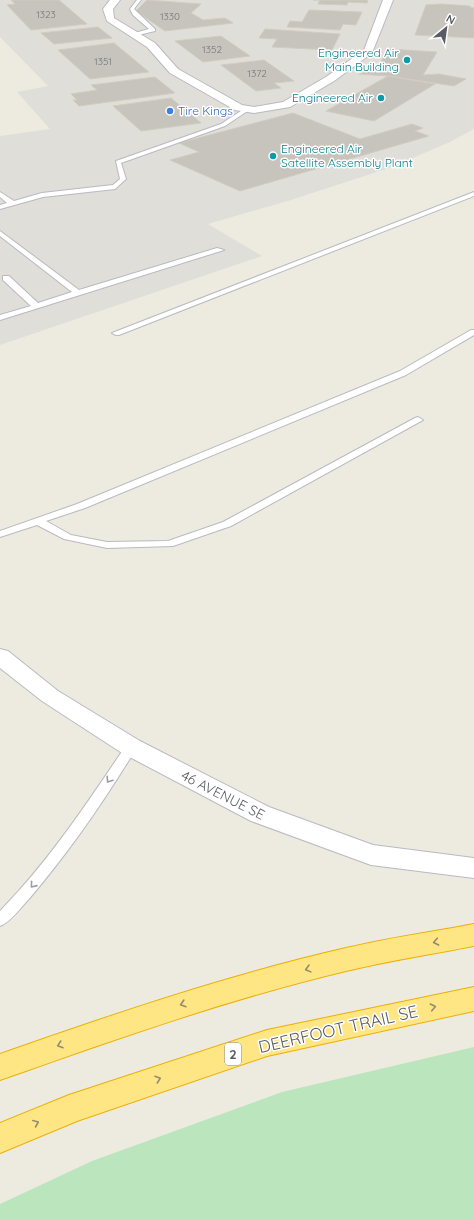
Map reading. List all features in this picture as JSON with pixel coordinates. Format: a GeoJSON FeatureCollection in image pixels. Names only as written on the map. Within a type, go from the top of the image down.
{"type":"FeatureCollection","features":[{"type":"Feature","properties":{"kind":"highway"},"geometry":{"type":"LineString","coordinates":[[0,1067],[154,1013],[244,986],[347,959],[474,935]]}},
{"type":"Feature","properties":{"kind":"highway","name":"DEERFOOT TRAIL SE"},"geometry":{"type":"LineString","coordinates":[[0,1138],[69,1109],[267,1043],[474,999]]}},
{"type":"Feature","properties":{"kind":"street"},"geometry":{"type":"LineString","coordinates":[[115,0],[108,9],[110,19],[151,45],[174,71],[239,108],[254,110],[286,105],[330,79],[368,51],[388,0]]}},
{"type":"Feature","properties":{"kind":"street","name":"46 AVENUE SE"},"geometry":{"type":"LineString","coordinates":[[0,656],[50,696],[131,747],[260,814],[371,856],[474,868]]}},
{"type":"Feature","properties":{"kind":"lane"},"geometry":{"type":"LineString","coordinates":[[134,34],[153,30],[135,14],[132,9],[139,0]]}},
{"type":"Feature","properties":{"kind":"lane"},"geometry":{"type":"LineString","coordinates":[[0,207],[42,195],[115,187],[123,179],[118,162],[223,125],[247,109]]}},
{"type":"Feature","properties":{"kind":"lane"},"geometry":{"type":"LineString","coordinates":[[0,194],[12,203]]}},
{"type":"Feature","properties":{"kind":"lane"},"geometry":{"type":"LineString","coordinates":[[116,333],[474,194]]}},
{"type":"Feature","properties":{"kind":"lane"},"geometry":{"type":"LineString","coordinates":[[0,233],[78,293]]}},
{"type":"Feature","properties":{"kind":"lane"},"geometry":{"type":"LineString","coordinates":[[0,318],[220,250]]}},
{"type":"Feature","properties":{"kind":"lane"},"geometry":{"type":"LineString","coordinates":[[2,277],[37,307]]}},
{"type":"Feature","properties":{"kind":"lane"},"geometry":{"type":"LineString","coordinates":[[0,534],[81,506],[403,373],[474,332]]}},
{"type":"Feature","properties":{"kind":"lane"},"geometry":{"type":"LineString","coordinates":[[38,521],[68,537],[107,545],[169,544],[227,524],[418,420]]}},
{"type":"Feature","properties":{"kind":"lane"},"geometry":{"type":"LineString","coordinates":[[0,920],[19,902],[72,836],[131,747]]}},
{"type":"Feature","properties":{"kind":"shaded area"},"geometry":{"type":"Polygon","coordinates":[[[0,0],[474,0],[474,129],[450,142],[389,168],[291,200],[208,224],[262,256],[0,345],[0,136],[50,129],[17,92],[48,86],[0,37],[0,0]]]}},
{"type":"Feature","properties":{"kind":"green space"},"geometry":{"type":"Polygon","coordinates":[[[474,1047],[474,1219],[0,1219],[0,1204],[92,1161],[282,1092],[474,1047]]]}},
{"type":"Feature","properties":{"kind":"building"},"geometry":{"type":"Polygon","coordinates":[[[11,0],[59,0],[87,24],[31,30],[7,5],[15,4],[11,0]]]}},
{"type":"Feature","properties":{"kind":"building"},"geometry":{"type":"Polygon","coordinates":[[[147,0],[201,4],[191,13],[203,20],[225,18],[233,23],[165,31],[136,11],[147,0]]]}},
{"type":"Feature","properties":{"kind":"building"},"geometry":{"type":"Polygon","coordinates":[[[320,0],[368,0],[367,3],[348,2],[347,5],[318,4],[320,0]]]}},
{"type":"Feature","properties":{"kind":"building"},"geometry":{"type":"Polygon","coordinates":[[[441,4],[470,6],[474,8],[474,38],[415,35],[426,5],[441,4]]]}},
{"type":"Feature","properties":{"kind":"building"},"geometry":{"type":"Polygon","coordinates":[[[309,10],[362,12],[356,25],[343,24],[340,30],[287,27],[290,21],[302,22],[309,10]]]}},
{"type":"Feature","properties":{"kind":"building"},"geometry":{"type":"Polygon","coordinates":[[[98,27],[112,38],[54,44],[41,33],[98,27]]]}},
{"type":"Feature","properties":{"kind":"building"},"geometry":{"type":"Polygon","coordinates":[[[265,29],[340,34],[332,50],[272,47],[277,39],[259,38],[265,29]]]}},
{"type":"Feature","properties":{"kind":"building"},"geometry":{"type":"Polygon","coordinates":[[[221,36],[250,56],[203,62],[175,41],[221,36]]]}},
{"type":"Feature","properties":{"kind":"building"},"geometry":{"type":"Polygon","coordinates":[[[114,43],[149,72],[90,79],[58,50],[114,43]]]}},
{"type":"Feature","properties":{"kind":"building","name":"Engineered Air Main Building"},"geometry":{"type":"Polygon","coordinates":[[[388,49],[437,52],[423,75],[439,74],[466,79],[454,86],[388,76],[359,74],[377,69],[388,49]]]}},
{"type":"Feature","properties":{"kind":"building"},"geometry":{"type":"Polygon","coordinates":[[[264,60],[294,81],[274,83],[281,88],[256,91],[221,65],[264,60]]]}},
{"type":"Feature","properties":{"kind":"building","name":"Engineered Air"},"geometry":{"type":"Polygon","coordinates":[[[388,76],[435,84],[374,121],[326,111],[388,76]]]}},
{"type":"Feature","properties":{"kind":"building"},"geometry":{"type":"Polygon","coordinates":[[[155,77],[175,93],[79,106],[73,100],[77,100],[71,94],[97,90],[91,85],[155,77]]]}},
{"type":"Feature","properties":{"kind":"building"},"geometry":{"type":"Polygon","coordinates":[[[171,98],[201,123],[141,131],[113,106],[171,98]]]}},
{"type":"Feature","properties":{"kind":"building","name":"Engineered Air Satellite Assembly Plant"},"geometry":{"type":"Polygon","coordinates":[[[293,113],[360,139],[412,124],[423,128],[415,131],[429,136],[240,191],[170,160],[199,152],[179,143],[293,113]]]}},
{"type":"Feature","properties":{"kind":"place","name":"Engineered Air Main Building"},"geometry":{"type":"Point","coordinates":[407,60]}},
{"type":"Feature","properties":{"kind":"place","name":"Engineered Air"},"geometry":{"type":"Point","coordinates":[381,98]}},
{"type":"Feature","properties":{"kind":"place","name":"Tire Kings"},"geometry":{"type":"Point","coordinates":[170,111]}},
{"type":"Feature","properties":{"kind":"place","name":"Engineered Air Satellite Assembly Plant"},"geometry":{"type":"Point","coordinates":[273,156]}}]}
